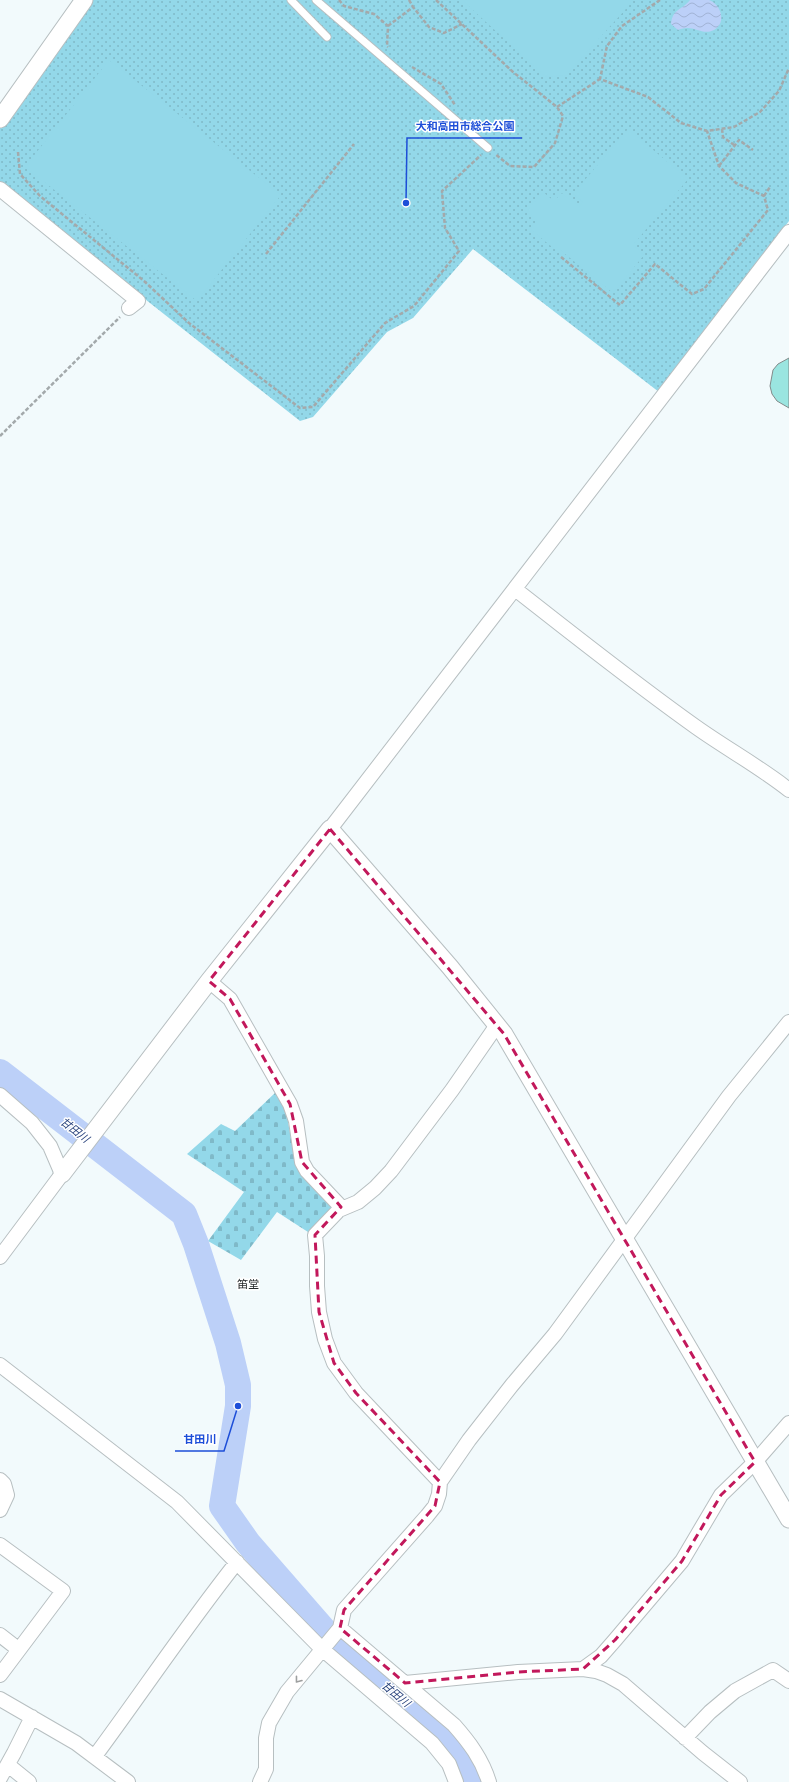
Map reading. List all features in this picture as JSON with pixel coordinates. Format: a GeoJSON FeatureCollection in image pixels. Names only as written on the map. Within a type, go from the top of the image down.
{"type":"FeatureCollection","features":[{"type":"Feature","properties":{"kind":"street"},"geometry":{"type":"LineString","coordinates":[[0,119],[84,0]]}},
{"type":"Feature","properties":{"kind":"street"},"geometry":{"type":"LineString","coordinates":[[0,189],[138,301],[129,308]]}},
{"type":"Feature","properties":{"kind":"street"},"geometry":{"type":"LineString","coordinates":[[0,1257],[209,982],[330,829],[789,232]]}},
{"type":"Feature","properties":{"kind":"street"},"geometry":{"type":"LineString","coordinates":[[515,589],[610,664],[718,743],[769,774],[789,790]]}},
{"type":"Feature","properties":{"kind":"street"},"geometry":{"type":"LineString","coordinates":[[330,829],[440,955],[504,1034],[789,1519]]}},
{"type":"Feature","properties":{"kind":"street"},"geometry":{"type":"LineString","coordinates":[[209,982],[230,999],[290,1104],[296,1121],[299,1150],[304,1167],[342,1208]]}},
{"type":"Feature","properties":{"kind":"street"},"geometry":{"type":"LineString","coordinates":[[260,1782],[266,1769],[266,1738],[269,1723],[287,1692],[338,1630],[344,1610],[435,1506],[439,1494],[440,1482],[491,1411],[556,1334],[729,1096],[789,1022]]}},
{"type":"Feature","properties":{"kind":"street"},"geometry":{"type":"LineString","coordinates":[[440,1482],[356,1393],[334,1363],[325,1339],[319,1312],[315,1235],[339,1210],[358,1202],[375,1188],[391,1171],[452,1090],[497,1025]]}},
{"type":"Feature","properties":{"kind":"street"},"geometry":{"type":"LineString","coordinates":[[0,1095],[32,1123],[50,1146],[62,1174]]}},
{"type":"Feature","properties":{"kind":"street"},"geometry":{"type":"LineString","coordinates":[[0,1365],[162,1489],[190,1514],[324,1647],[432,1743],[449,1764],[456,1782]]}},
{"type":"Feature","properties":{"kind":"street"},"geometry":{"type":"LineString","coordinates":[[583,1669],[601,1656],[616,1640],[690,1548],[721,1495],[755,1462],[789,1423]]}},
{"type":"Feature","properties":{"kind":"street"},"geometry":{"type":"LineString","coordinates":[[0,1480],[4,1484],[7,1495],[0,1510]]}},
{"type":"Feature","properties":{"kind":"street"},"geometry":{"type":"LineString","coordinates":[[0,1545],[63,1591],[18,1649],[0,1676]]}},
{"type":"Feature","properties":{"kind":"street"},"geometry":{"type":"LineString","coordinates":[[95,1756],[145,1689],[185,1629],[237,1562]]}},
{"type":"Feature","properties":{"kind":"street"},"geometry":{"type":"LineString","coordinates":[[338,1630],[405,1683],[454,1725],[470,1743],[481,1760],[489,1782]]}},
{"type":"Feature","properties":{"kind":"street"},"geometry":{"type":"LineString","coordinates":[[0,1635],[18,1649]]}},
{"type":"Feature","properties":{"kind":"street"},"geometry":{"type":"LineString","coordinates":[[405,1683],[518,1672],[583,1669],[596,1671],[623,1684],[685,1738],[740,1782]]}},
{"type":"Feature","properties":{"kind":"street"},"geometry":{"type":"LineString","coordinates":[[685,1738],[722,1701],[736,1691],[773,1670],[789,1681]]}},
{"type":"Feature","properties":{"kind":"street"},"geometry":{"type":"LineString","coordinates":[[0,1700],[76,1743],[128,1782]]}},
{"type":"Feature","properties":{"kind":"street"},"geometry":{"type":"LineString","coordinates":[[0,1778],[32,1717]]}},
{"type":"Feature","properties":{"kind":"street"},"geometry":{"type":"LineString","coordinates":[[8,1765],[29,1782]]}},
{"type":"Feature","properties":{"kind":"lane"},"geometry":{"type":"LineString","coordinates":[[291,0],[327,37]]}},
{"type":"Feature","properties":{"kind":"lane"},"geometry":{"type":"LineString","coordinates":[[316,0],[488,148]]}},
{"type":"Feature","properties":{"kind":"path"},"geometry":{"type":"LineString","coordinates":[[339,0],[344,6],[374,14],[388,26]]}},
{"type":"Feature","properties":{"kind":"path"},"geometry":{"type":"LineString","coordinates":[[409,0],[429,27],[444,34],[462,24]]}},
{"type":"Feature","properties":{"kind":"path"},"geometry":{"type":"LineString","coordinates":[[18,152],[20,174],[40,196],[144,281],[189,323],[300,408],[313,407],[385,323],[414,306],[459,251],[445,228],[442,191],[488,148],[510,166],[534,167],[555,143],[563,116],[557,107],[513,72],[436,0]]}},
{"type":"Feature","properties":{"kind":"path"},"geometry":{"type":"LineString","coordinates":[[557,107],[600,79],[607,46],[622,26],[660,0]]}},
{"type":"Feature","properties":{"kind":"path"},"geometry":{"type":"LineString","coordinates":[[392,50],[387,46],[388,26],[413,7]]}},
{"type":"Feature","properties":{"kind":"path"},"geometry":{"type":"LineString","coordinates":[[408,63],[441,84],[452,99],[466,129]]}},
{"type":"Feature","properties":{"kind":"path"},"geometry":{"type":"LineString","coordinates":[[600,79],[648,97],[681,123],[707,131],[734,127],[760,112],[779,91],[789,68]]}},
{"type":"Feature","properties":{"kind":"path"},"geometry":{"type":"LineString","coordinates":[[722,129],[723,137],[734,145]]}},
{"type":"Feature","properties":{"kind":"path"},"geometry":{"type":"LineString","coordinates":[[561,257],[620,305],[655,264],[692,294],[704,289],[768,210],[764,196],[736,183],[719,166],[707,131]]}},
{"type":"Feature","properties":{"kind":"path"},"geometry":{"type":"LineString","coordinates":[[719,166],[739,140],[753,150]]}},
{"type":"Feature","properties":{"kind":"path"},"geometry":{"type":"LineString","coordinates":[[266,254],[354,144]]}},
{"type":"Feature","properties":{"kind":"path"},"geometry":{"type":"LineString","coordinates":[[764,196],[770,187]]}},
{"type":"Feature","properties":{"kind":"path"},"geometry":{"type":"LineString","coordinates":[[0,436],[129,308]]}},
{"type":"Feature","properties":{"kind":"highlighted area"},"geometry":{"type":"Polygon","coordinates":[[[330,829],[504,1034],[755,1462],[721,1495],[682,1561],[615,1640],[583,1669],[518,1672],[405,1683],[340,1628],[344,1610],[435,1506],[440,1482],[356,1393],[334,1363],[319,1312],[315,1235],[341,1207],[302,1162],[290,1104],[230,999],[209,981],[330,829]]]}},
{"type":"Feature","properties":{"kind":"green space"},"geometry":{"type":"Polygon","coordinates":[[[90,0],[789,0],[789,221],[659,392],[473,249],[413,318],[387,332],[313,417],[300,421],[0,185],[0,127],[90,0]]]}},
{"type":"Feature","properties":{"kind":"green space"},"geometry":{"type":"Polygon","coordinates":[[[462,0],[634,0],[566,75],[546,77],[462,0]]]}},
{"type":"Feature","properties":{"kind":"green space"},"geometry":{"type":"Polygon","coordinates":[[[109,60],[281,195],[197,301],[25,167],[109,60]]]}},
{"type":"Feature","properties":{"kind":"green space"},"geometry":{"type":"Polygon","coordinates":[[[628,129],[688,179],[633,245],[644,255],[613,293],[559,249],[557,251],[530,229],[537,220],[527,211],[543,192],[554,201],[562,193],[579,207],[583,202],[573,194],[628,129]]]}},
{"type":"Feature","properties":{"kind":"green space"},"geometry":{"type":"Polygon","coordinates":[[[277,1091],[287,1116],[296,1167],[332,1206],[329,1212],[308,1232],[277,1212],[241,1260],[208,1241],[244,1192],[187,1154],[221,1124],[235,1131],[277,1091]]]}},
{"type":"Feature","properties":{"kind":"water"},"geometry":{"type":"Polygon","coordinates":[[[690,0],[709,0],[717,5],[721,14],[718,27],[714,30],[704,32],[691,28],[678,30],[671,24],[676,12],[690,0]]]}},
{"type":"Feature","properties":{"kind":"building"},"geometry":{"type":"Polygon","coordinates":[[[789,358],[789,408],[777,401],[772,394],[770,386],[773,370],[778,364],[789,358]]]}},
{"type":"Feature","properties":{"kind":"waterway","name":"甘田川"},"geometry":{"type":"LineString","coordinates":[[0,1072],[184,1214],[196,1244],[228,1343],[238,1385],[238,1406],[222,1506],[248,1543],[337,1645],[439,1730],[456,1747],[465,1761],[473,1782]]}},
{"type":"Feature","properties":{"kind":"place","name":"大和高田市総合公園"},"geometry":{"type":"Point","coordinates":[406,203]}},
{"type":"Feature","properties":{"kind":"place","name":"甘田川"},"geometry":{"type":"Point","coordinates":[238,1406]}},
{"type":"Feature","properties":{"kind":"district","name":"笛堂"},"geometry":{"type":"Point","coordinates":[248,1284]}}]}
